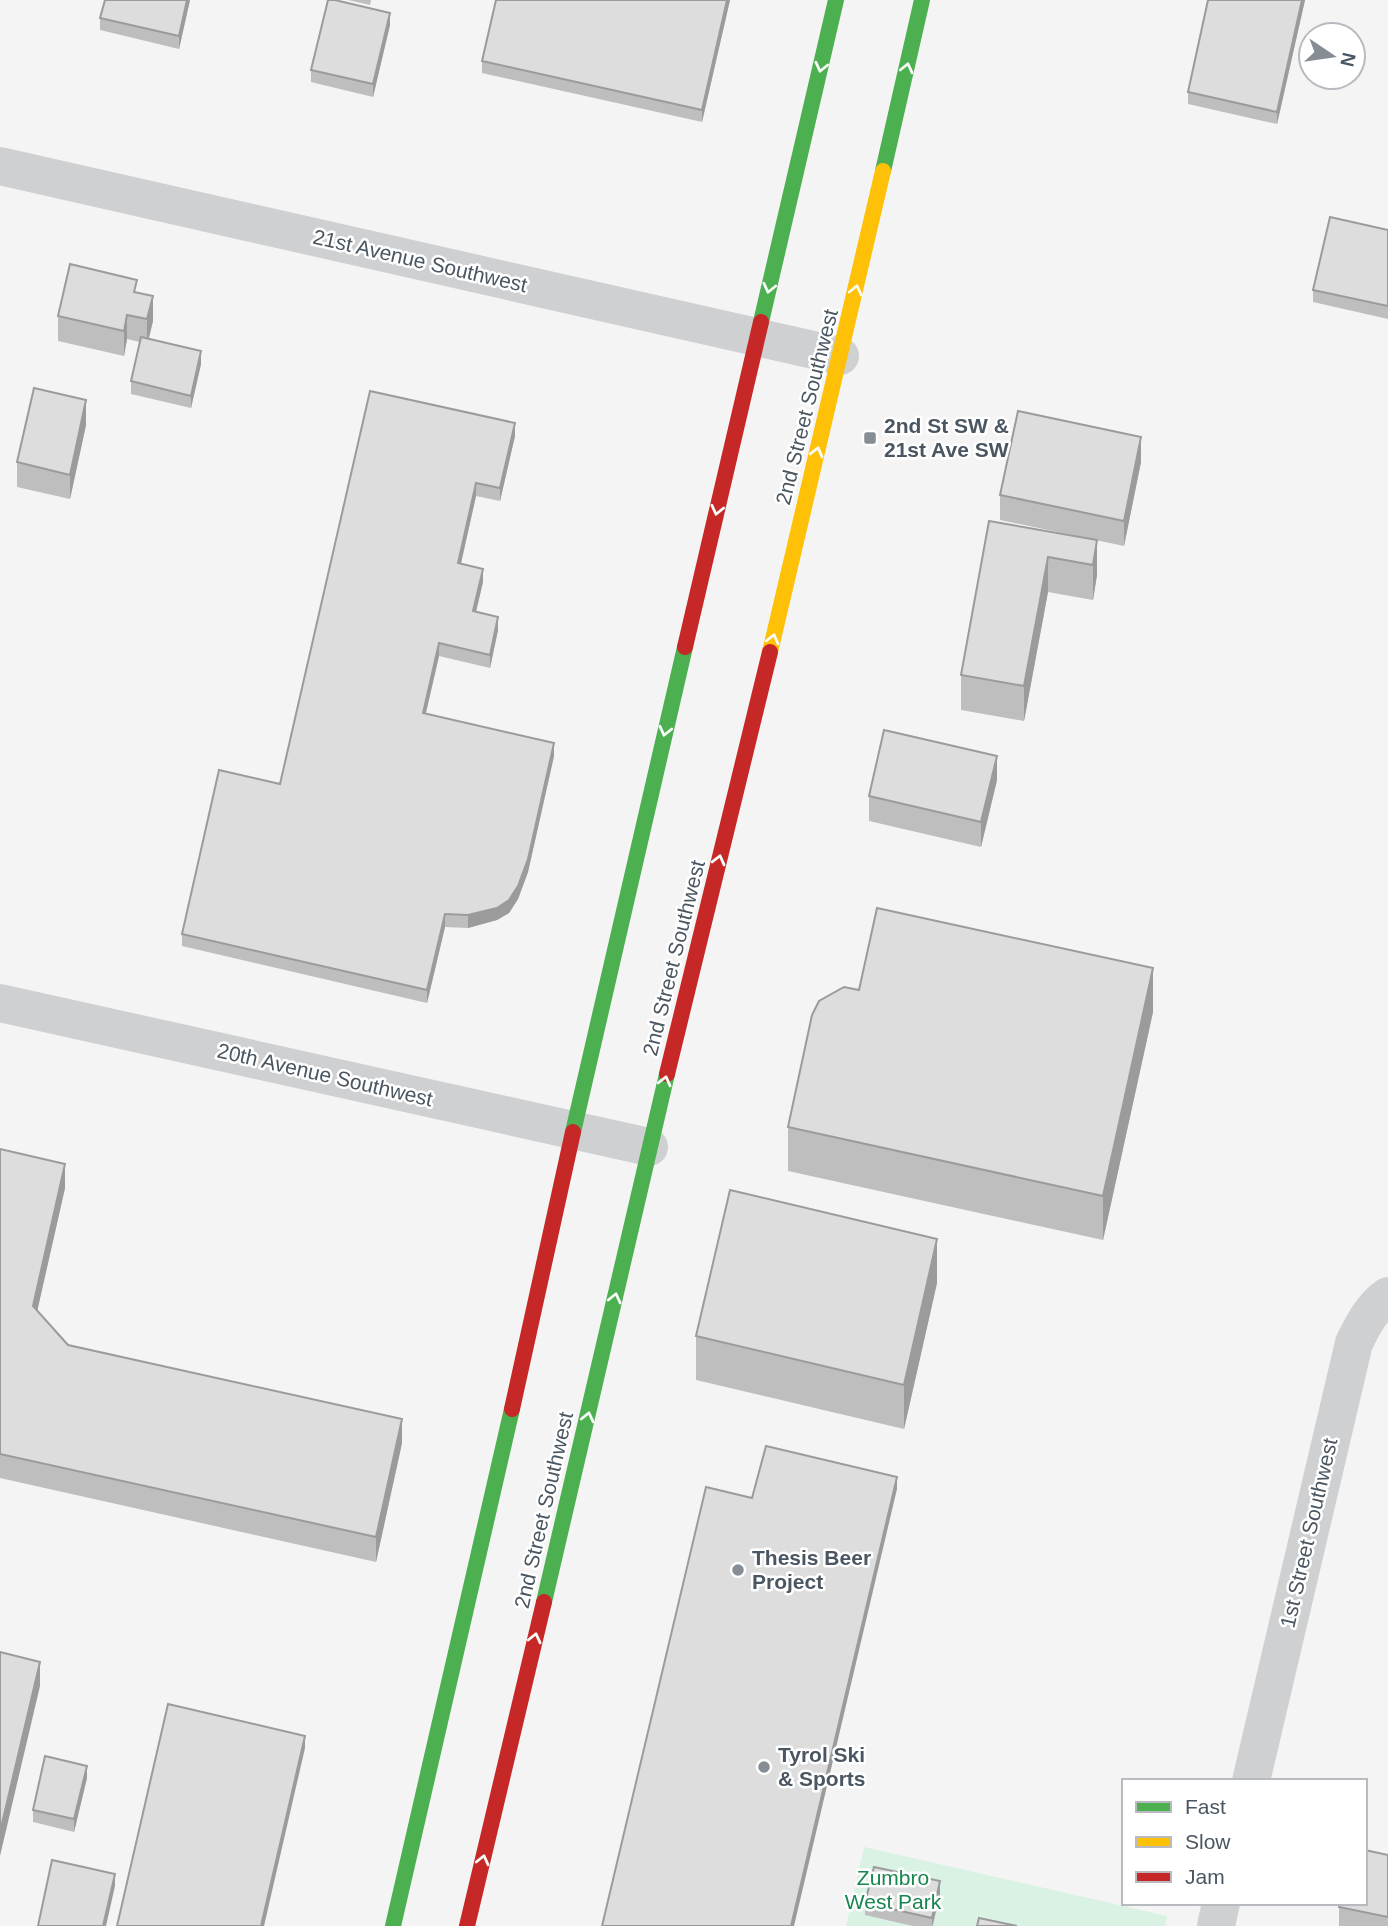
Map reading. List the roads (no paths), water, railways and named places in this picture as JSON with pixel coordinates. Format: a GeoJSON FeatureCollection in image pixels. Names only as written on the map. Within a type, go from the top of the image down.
{"type":"FeatureCollection","features":[{"type":"Feature","properties":{"kind":"main road"},"geometry":{"type":"LineString","coordinates":[[393,1926],[573,1131],[836,0]]}},
{"type":"Feature","properties":{"kind":"main road","name":"2nd Street Southwest"},"geometry":{"type":"LineString","coordinates":[[467,1926],[576,1471],[649,1147],[841,356],[922,0]]}},
{"type":"Feature","properties":{"kind":"street","name":"21st Avenue Southwest"},"geometry":{"type":"LineString","coordinates":[[0,166],[841,356]]}},
{"type":"Feature","properties":{"kind":"street","name":"20th Avenue Southwest"},"geometry":{"type":"LineString","coordinates":[[0,1003],[649,1147]]}},
{"type":"Feature","properties":{"kind":"street","name":"1st Street Southwest"},"geometry":{"type":"LineString","coordinates":[[1251,1779],[1354,1343],[1365,1320],[1378,1303],[1388,1296]]}},
{"type":"Feature","properties":{"kind":"street"},"geometry":{"type":"LineString","coordinates":[[1216,1926],[1221,1905]]}},
{"type":"Feature","properties":{"kind":"place","name":"2nd St SW & 21st Ave SW"},"geometry":{"type":"Point","coordinates":[870,438]}},
{"type":"Feature","properties":{"kind":"place","name":"Thesis Beer Project"},"geometry":{"type":"Point","coordinates":[738,1570]}},
{"type":"Feature","properties":{"kind":"place","name":"Tyrol Ski & Sports"},"geometry":{"type":"Point","coordinates":[764,1767]}},
{"type":"Feature","properties":{"kind":"park label","name":"Zumbro West Park"},"geometry":{"type":"Point","coordinates":[893,1890]}}]}
